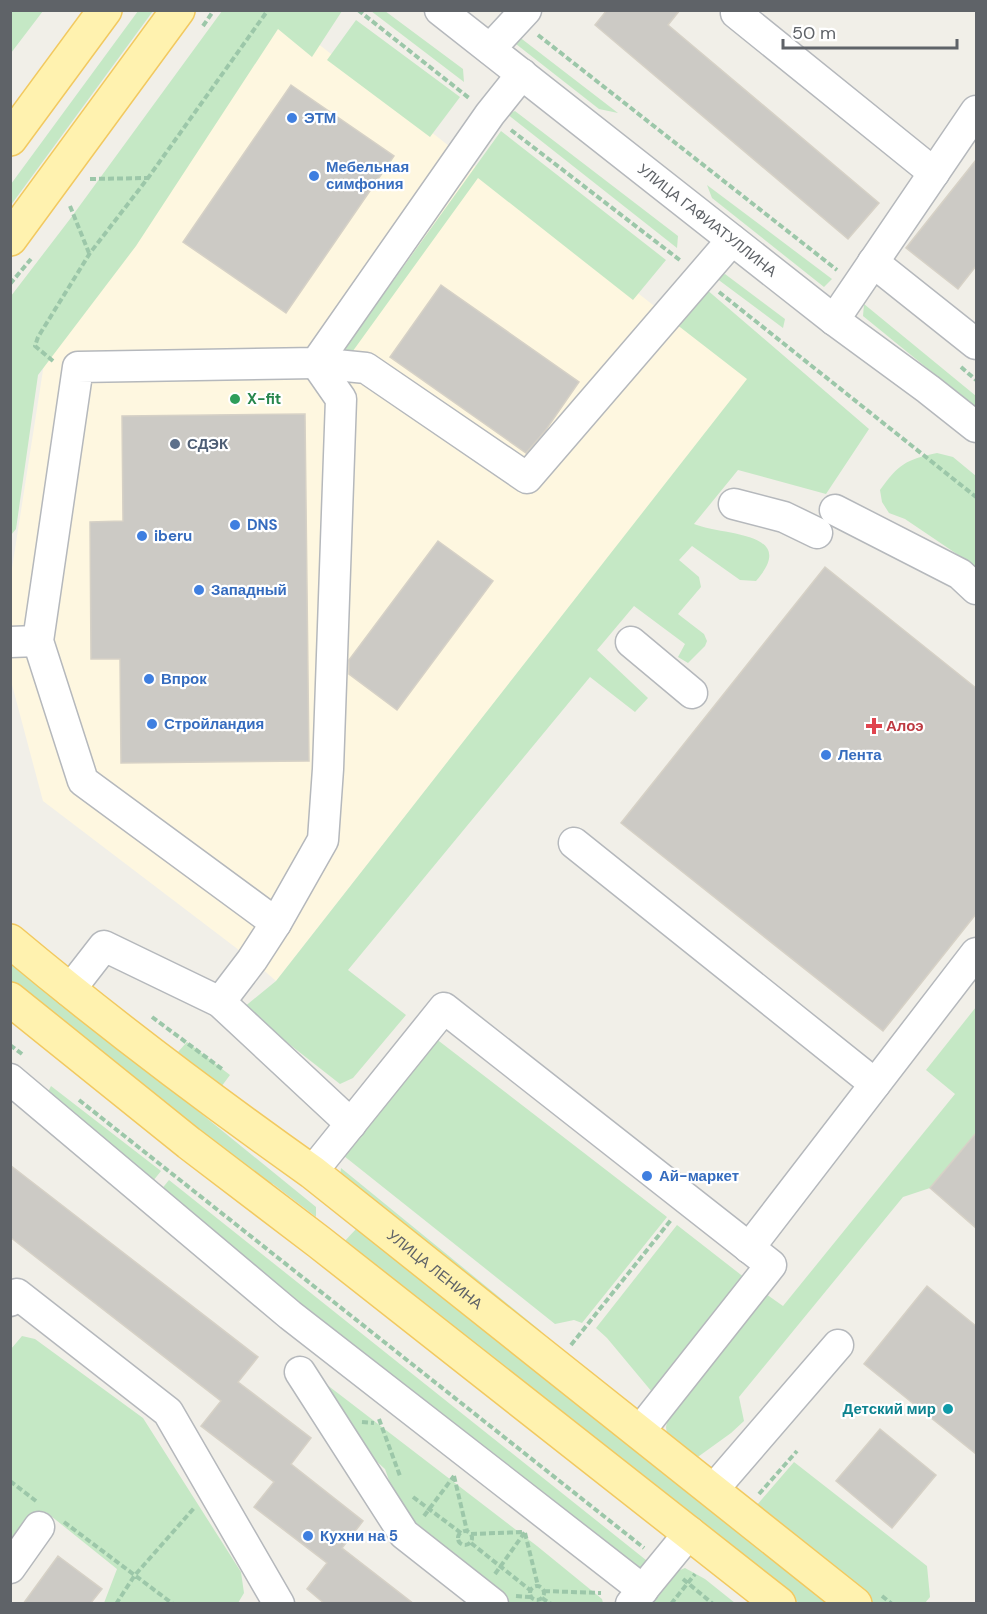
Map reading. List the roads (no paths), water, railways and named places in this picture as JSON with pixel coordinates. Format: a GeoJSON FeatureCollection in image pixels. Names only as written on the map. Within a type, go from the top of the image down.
{"type":"FeatureCollection","features":[{"type":"Feature","properties":{"kind":"main road"},"geometry":{"type":"LineString","coordinates":[[10,139],[105,10]]}},
{"type":"Feature","properties":{"kind":"main road"},"geometry":{"type":"LineString","coordinates":[[10,239],[178,10]]}},
{"type":"Feature","properties":{"kind":"main road","name":"УЛИЦА ЛЕНИНА"},"geometry":{"type":"LineString","coordinates":[[10,941],[69,991],[220,1107],[352,1203],[855,1604]]}},
{"type":"Feature","properties":{"kind":"main road"},"geometry":{"type":"LineString","coordinates":[[10,999],[189,1143],[319,1242],[779,1604]]}},
{"type":"Feature","properties":{"kind":"main road"},"geometry":{"type":"LineString","coordinates":[[319,1242],[352,1203]]}},
{"type":"Feature","properties":{"kind":"street","name":"УЛИЦА ГАФИАТУЛЛИНА"},"geometry":{"type":"LineString","coordinates":[[440,10],[834,320],[976,427]]}},
{"type":"Feature","properties":{"kind":"street"},"geometry":{"type":"LineString","coordinates":[[738,10],[736,13],[934,173]]}},
{"type":"Feature","properties":{"kind":"street"},"geometry":{"type":"LineString","coordinates":[[490,49],[522,15]]}},
{"type":"Feature","properties":{"kind":"street"},"geometry":{"type":"LineString","coordinates":[[316,363],[490,114],[522,74]]}},
{"type":"Feature","properties":{"kind":"street"},"geometry":{"type":"LineString","coordinates":[[834,320],[976,111]]}},
{"type":"Feature","properties":{"kind":"street"},"geometry":{"type":"LineString","coordinates":[[276,923],[83,781],[24,642],[78,367],[316,363],[366,368],[527,478],[732,240]]}},
{"type":"Feature","properties":{"kind":"street"},"geometry":{"type":"LineString","coordinates":[[865,274],[968,339]]}},
{"type":"Feature","properties":{"kind":"street"},"geometry":{"type":"LineString","coordinates":[[220,1002],[252,960],[276,923],[323,840],[328,769],[341,399],[316,363]]}},
{"type":"Feature","properties":{"kind":"street"},"geometry":{"type":"LineString","coordinates":[[734,504],[784,517],[826,521],[960,574],[976,589]]}},
{"type":"Feature","properties":{"kind":"street"},"geometry":{"type":"LineString","coordinates":[[631,642],[692,693]]}},
{"type":"Feature","properties":{"kind":"street"},"geometry":{"type":"LineString","coordinates":[[574,843],[875,1084]]}},
{"type":"Feature","properties":{"kind":"street"},"geometry":{"type":"LineString","coordinates":[[69,991],[104,946],[220,1002],[351,1124]]}},
{"type":"Feature","properties":{"kind":"street"},"geometry":{"type":"LineString","coordinates":[[749,1248],[976,952]]}},
{"type":"Feature","properties":{"kind":"street"},"geometry":{"type":"LineString","coordinates":[[312,1172],[444,1008],[771,1265],[639,1432]]}},
{"type":"Feature","properties":{"kind":"street"},"geometry":{"type":"LineString","coordinates":[[17,1068],[290,1315],[637,1597],[690,1532]]}},
{"type":"Feature","properties":{"kind":"street"},"geometry":{"type":"LineString","coordinates":[[10,1301],[17,1294],[168,1412],[279,1604]]}},
{"type":"Feature","properties":{"kind":"street"},"geometry":{"type":"LineString","coordinates":[[712,1491],[838,1346]]}},
{"type":"Feature","properties":{"kind":"street"},"geometry":{"type":"LineString","coordinates":[[300,1372],[404,1534],[486,1599]]}},
{"type":"Feature","properties":{"kind":"street"},"geometry":{"type":"LineString","coordinates":[[10,1568],[44,1515]]}},
{"type":"Feature","properties":{"kind":"place","name":"ЭТМ"},"geometry":{"type":"Point","coordinates":[292,118]}},
{"type":"Feature","properties":{"kind":"place","name":"Мебельная симфония"},"geometry":{"type":"Point","coordinates":[314,176]}},
{"type":"Feature","properties":{"kind":"place","name":"X-fit"},"geometry":{"type":"Point","coordinates":[235,399]}},
{"type":"Feature","properties":{"kind":"place","name":"СДЭК"},"geometry":{"type":"Point","coordinates":[175,444]}},
{"type":"Feature","properties":{"kind":"place","name":"DNS"},"geometry":{"type":"Point","coordinates":[235,525]}},
{"type":"Feature","properties":{"kind":"place","name":"iberu"},"geometry":{"type":"Point","coordinates":[142,536]}},
{"type":"Feature","properties":{"kind":"place","name":"Западный"},"geometry":{"type":"Point","coordinates":[199,590]}},
{"type":"Feature","properties":{"kind":"place","name":"Впрок"},"geometry":{"type":"Point","coordinates":[149,679]}},
{"type":"Feature","properties":{"kind":"place","name":"Стройландия"},"geometry":{"type":"Point","coordinates":[152,724]}},
{"type":"Feature","properties":{"kind":"place","name":"Алоэ"},"geometry":{"type":"Point","coordinates":[874,726]}},
{"type":"Feature","properties":{"kind":"place","name":"Лента"},"geometry":{"type":"Point","coordinates":[826,755]}},
{"type":"Feature","properties":{"kind":"place","name":"Ай-маркет"},"geometry":{"type":"Point","coordinates":[647,1176]}},
{"type":"Feature","properties":{"kind":"place","name":"Детский мир"},"geometry":{"type":"Point","coordinates":[948,1409]}},
{"type":"Feature","properties":{"kind":"place","name":"Кухни на 5"},"geometry":{"type":"Point","coordinates":[308,1536]}}]}
